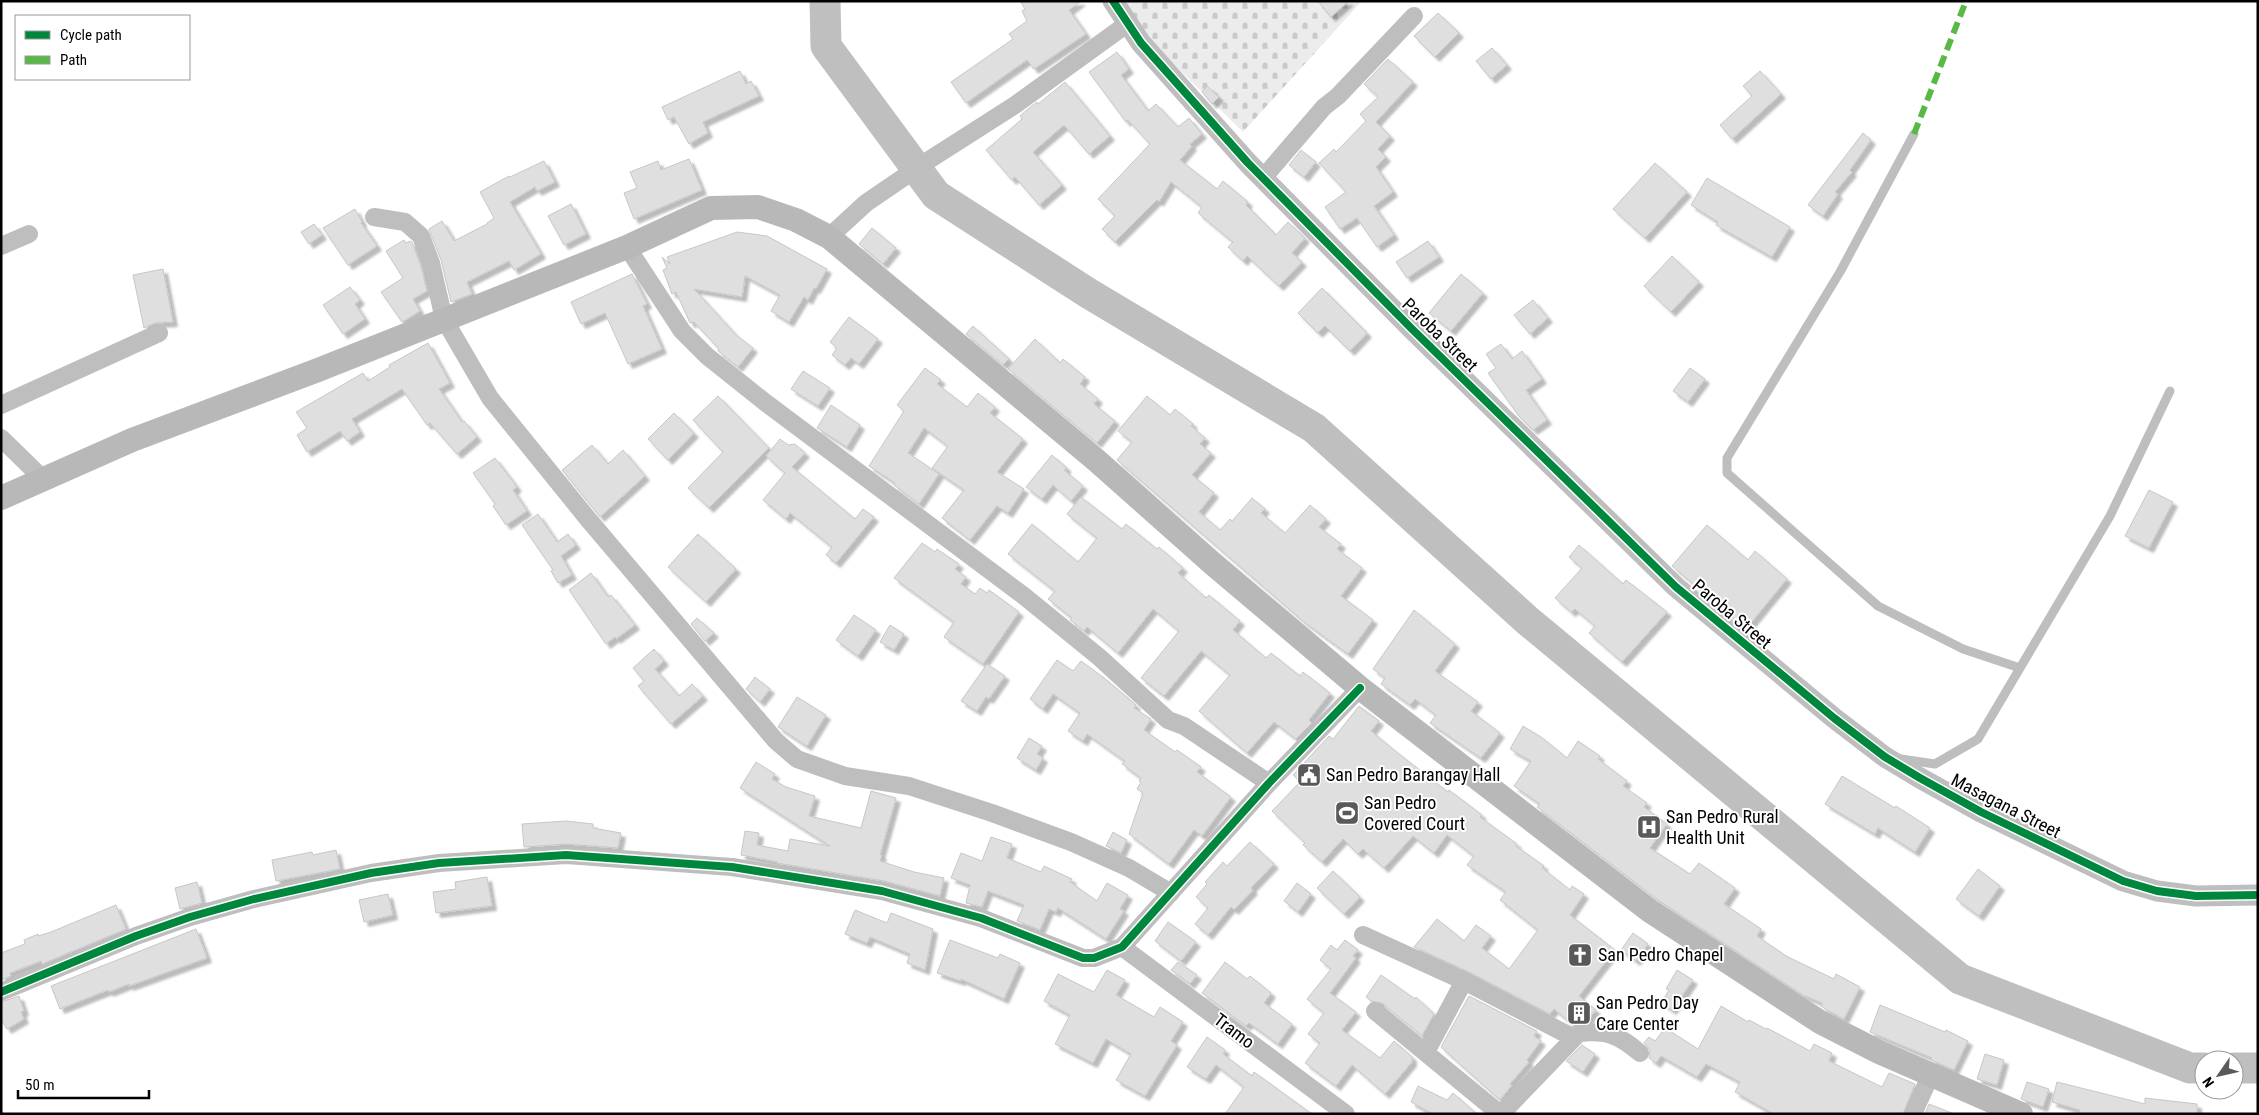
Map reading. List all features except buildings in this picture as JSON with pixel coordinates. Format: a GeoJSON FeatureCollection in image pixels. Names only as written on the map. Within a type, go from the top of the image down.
{"type":"FeatureCollection","features":[{"type":"Feature","properties":{"kind":"main road"},"geometry":{"type":"LineString","coordinates":[[1,498],[132,440],[308,373],[627,247],[711,208],[758,207],[796,220],[829,237],[1096,460],[1212,563],[1360,688],[1650,911],[1820,1022],[1879,1052],[2021,1114]]}},
{"type":"Feature","properties":{"kind":"street","name":"Paroba Street"},"geometry":{"type":"LineString","coordinates":[[1113,1],[1141,43],[1263,178],[1412,329],[1676,587],[1771,667]]}},
{"type":"Feature","properties":{"kind":"street"},"geometry":{"type":"LineString","coordinates":[[1263,178],[1324,107],[1414,16]]}},
{"type":"Feature","properties":{"kind":"street"},"geometry":{"type":"LineString","coordinates":[[829,237],[866,203],[1015,105],[1127,24]]}},
{"type":"Feature","properties":{"kind":"street"},"geometry":{"type":"LineString","coordinates":[[374,217],[405,222],[421,236],[431,263],[444,319],[490,398],[557,481],[776,742],[797,759],[845,776],[909,786],[1072,842],[1129,868],[1171,893]]}},
{"type":"Feature","properties":{"kind":"street"},"geometry":{"type":"LineString","coordinates":[[1,246],[29,234]]}},
{"type":"Feature","properties":{"kind":"street"},"geometry":{"type":"LineString","coordinates":[[627,247],[682,331],[707,356],[766,403],[1024,596],[1099,657],[1168,720],[1184,726],[1269,783]]}},
{"type":"Feature","properties":{"kind":"street"},"geometry":{"type":"LineString","coordinates":[[1,405],[159,333]]}},
{"type":"Feature","properties":{"kind":"street"},"geometry":{"type":"LineString","coordinates":[[1,438],[43,479]]}},
{"type":"Feature","properties":{"kind":"street","name":"Masagana Street"},"geometry":{"type":"LineString","coordinates":[[1771,667],[1886,757],[1920,778],[1982,812],[2124,881],[2157,891],[2196,896],[2258,895]]}},
{"type":"Feature","properties":{"kind":"street"},"geometry":{"type":"LineString","coordinates":[[1,992],[136,936],[190,917],[254,899],[371,873],[503,858],[566,855],[732,867],[882,891],[981,918],[1044,941],[1083,958],[1094,958],[1122,947],[1269,783],[1360,688]]}},
{"type":"Feature","properties":{"kind":"street"},"geometry":{"type":"LineString","coordinates":[[1363,935],[1464,982],[1574,1038]]}},
{"type":"Feature","properties":{"kind":"street","name":"Tramo"},"geometry":{"type":"LineString","coordinates":[[1122,947],[1346,1114]]}},
{"type":"Feature","properties":{"kind":"street"},"geometry":{"type":"LineString","coordinates":[[1426,1052],[1464,982]]}},
{"type":"Feature","properties":{"kind":"street"},"geometry":{"type":"LineString","coordinates":[[1376,1011],[1501,1114],[1579,1034],[1590,1032],[1623,1038],[1640,1053]]}},
{"type":"Feature","properties":{"kind":"street"},"geometry":{"type":"LineString","coordinates":[[1914,1114],[1931,1074]]}},
{"type":"Feature","properties":{"kind":"lane"},"geometry":{"type":"LineString","coordinates":[[1914,134],[1840,272],[1727,458],[1726,473],[1878,606],[1963,649],[2020,668]]}},
{"type":"Feature","properties":{"kind":"lane"},"geometry":{"type":"LineString","coordinates":[[1886,757],[1935,764],[1978,739],[2110,516],[2170,391]]}},
{"type":"Feature","properties":{"kind":"green space"},"geometry":{"type":"Polygon","coordinates":[[[1125,1],[1362,1],[1243,132],[1148,39],[1125,1]]]}},
{"type":"Feature","properties":{"kind":"waterway"},"geometry":{"type":"LineString","coordinates":[[825,1],[826,46],[936,195],[1088,293],[1314,428],[1528,621],[1960,979],[2194,1068]]}},
{"type":"Feature","properties":{"kind":"waterway"},"geometry":{"type":"LineString","coordinates":[[2244,1068],[2258,1068]]}},
{"type":"Feature","properties":{"kind":"marked path"},"geometry":{"type":"LineString","coordinates":[[1914,134],[1966,1]]}},
{"type":"Feature","properties":{"kind":"cycle path"},"geometry":{"type":"LineString","coordinates":[[1113,1],[1141,43],[1248,163],[1412,329],[1676,587],[1834,718],[1885,757],[1920,778],[1981,812],[2123,881],[2157,891],[2196,896],[2258,895]]}},
{"type":"Feature","properties":{"kind":"cycle path"},"geometry":{"type":"LineString","coordinates":[[1,992],[136,936],[190,917],[254,899],[371,873],[439,863],[566,855],[732,867],[882,891],[981,918],[1083,958],[1094,958],[1122,947],[1269,783],[1360,688]]}},
{"type":"Feature","properties":{"kind":"place","name":"San Pedro Barangay Hall"},"geometry":{"type":"Point","coordinates":[1309,775]}},
{"type":"Feature","properties":{"kind":"place","name":"San Pedro Covered Court"},"geometry":{"type":"Point","coordinates":[1347,813]}},
{"type":"Feature","properties":{"kind":"place","name":"San Pedro Rural Health Unit"},"geometry":{"type":"Point","coordinates":[1649,827]}},
{"type":"Feature","properties":{"kind":"place","name":"San Pedro Chapel"},"geometry":{"type":"Point","coordinates":[1580,955]}},
{"type":"Feature","properties":{"kind":"place","name":"San Pedro Day Care Center"},"geometry":{"type":"Point","coordinates":[1579,1013]}}]}
